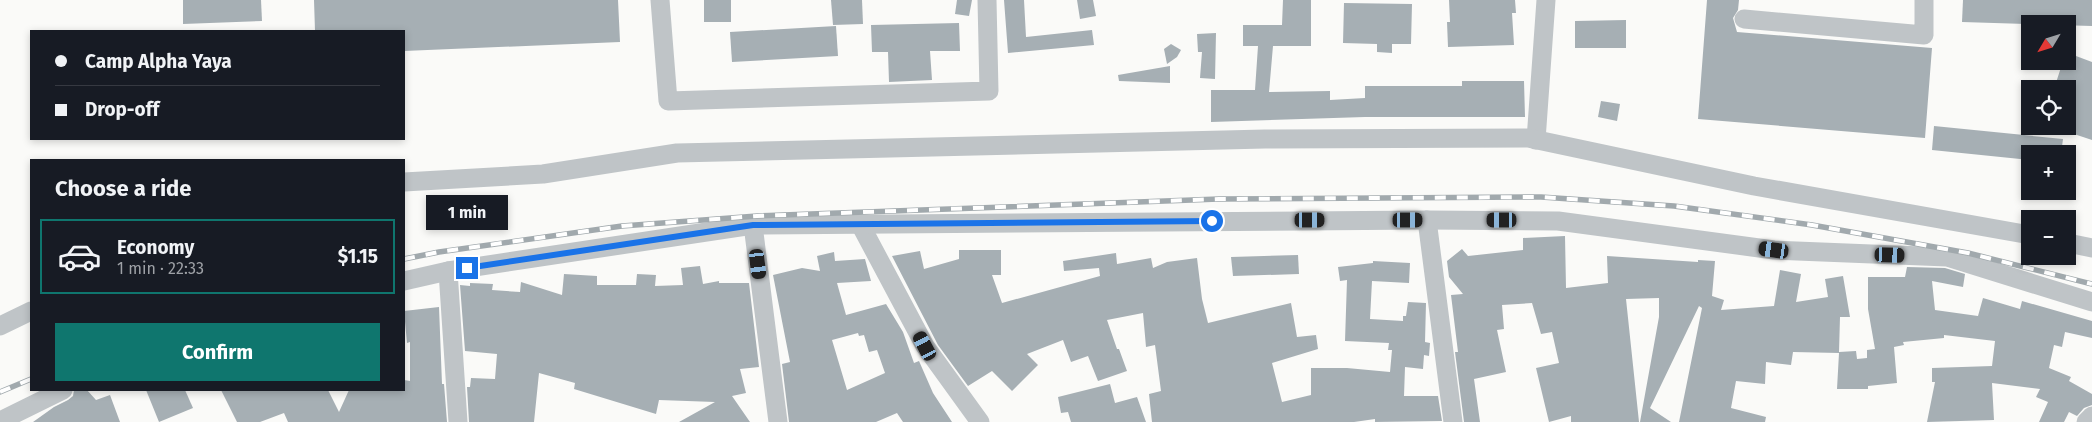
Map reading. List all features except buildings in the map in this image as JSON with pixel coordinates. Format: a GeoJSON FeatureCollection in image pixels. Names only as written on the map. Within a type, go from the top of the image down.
{"type":"FeatureCollection","features":[{"type":"Feature","properties":{"kind":"street"},"geometry":{"type":"LineString","coordinates":[[660,0],[668,101],[989,92],[987,0]]}},
{"type":"Feature","properties":{"kind":"street"},"geometry":{"type":"LineString","coordinates":[[1536,140],[1546,0]]}},
{"type":"Feature","properties":{"kind":"street"},"geometry":{"type":"LineString","coordinates":[[1744,20],[1924,35],[1924,0]]}},
{"type":"Feature","properties":{"kind":"street"},"geometry":{"type":"LineString","coordinates":[[405,182],[544,174],[677,153],[1265,139],[1528,138],[1754,186],[2021,233]]}},
{"type":"Feature","properties":{"kind":"street"},"geometry":{"type":"LineString","coordinates":[[1427,220],[1453,422]]}},
{"type":"Feature","properties":{"kind":"street"},"geometry":{"type":"LineString","coordinates":[[405,281],[448,271],[753,225],[1427,220],[1558,221],[1774,250],[1947,257],[2092,302]]}},
{"type":"Feature","properties":{"kind":"street"},"geometry":{"type":"LineString","coordinates":[[860,224],[925,346],[980,422]]}},
{"type":"Feature","properties":{"kind":"street"},"geometry":{"type":"LineString","coordinates":[[753,225],[778,422]]}},
{"type":"Feature","properties":{"kind":"street"},"geometry":{"type":"LineString","coordinates":[[2076,245],[2092,248]]}},
{"type":"Feature","properties":{"kind":"street"},"geometry":{"type":"LineString","coordinates":[[448,271],[458,422]]}},
{"type":"Feature","properties":{"kind":"street"},"geometry":{"type":"LineString","coordinates":[[0,326],[30,311]]}},
{"type":"Feature","properties":{"kind":"street"},"geometry":{"type":"LineString","coordinates":[[0,421],[61,391]]}},
{"type":"Feature","properties":{"kind":"street"},"geometry":{"type":"LineString","coordinates":[[2086,422],[2092,416]]}},
{"type":"Feature","properties":{"kind":"railway"},"geometry":{"type":"LineString","coordinates":[[405,259],[439,252],[622,226],[757,216],[1219,199],[1541,197],[1674,206],[1812,225],[1968,253],[2092,284]]}},
{"type":"Feature","properties":{"kind":"railway"},"geometry":{"type":"LineString","coordinates":[[0,392],[30,379]]}},
{"type":"Feature","properties":{"kind":"route"},"geometry":{"type":"LineString","coordinates":[[467,268],[753,225],[1212,221]]}}]}
